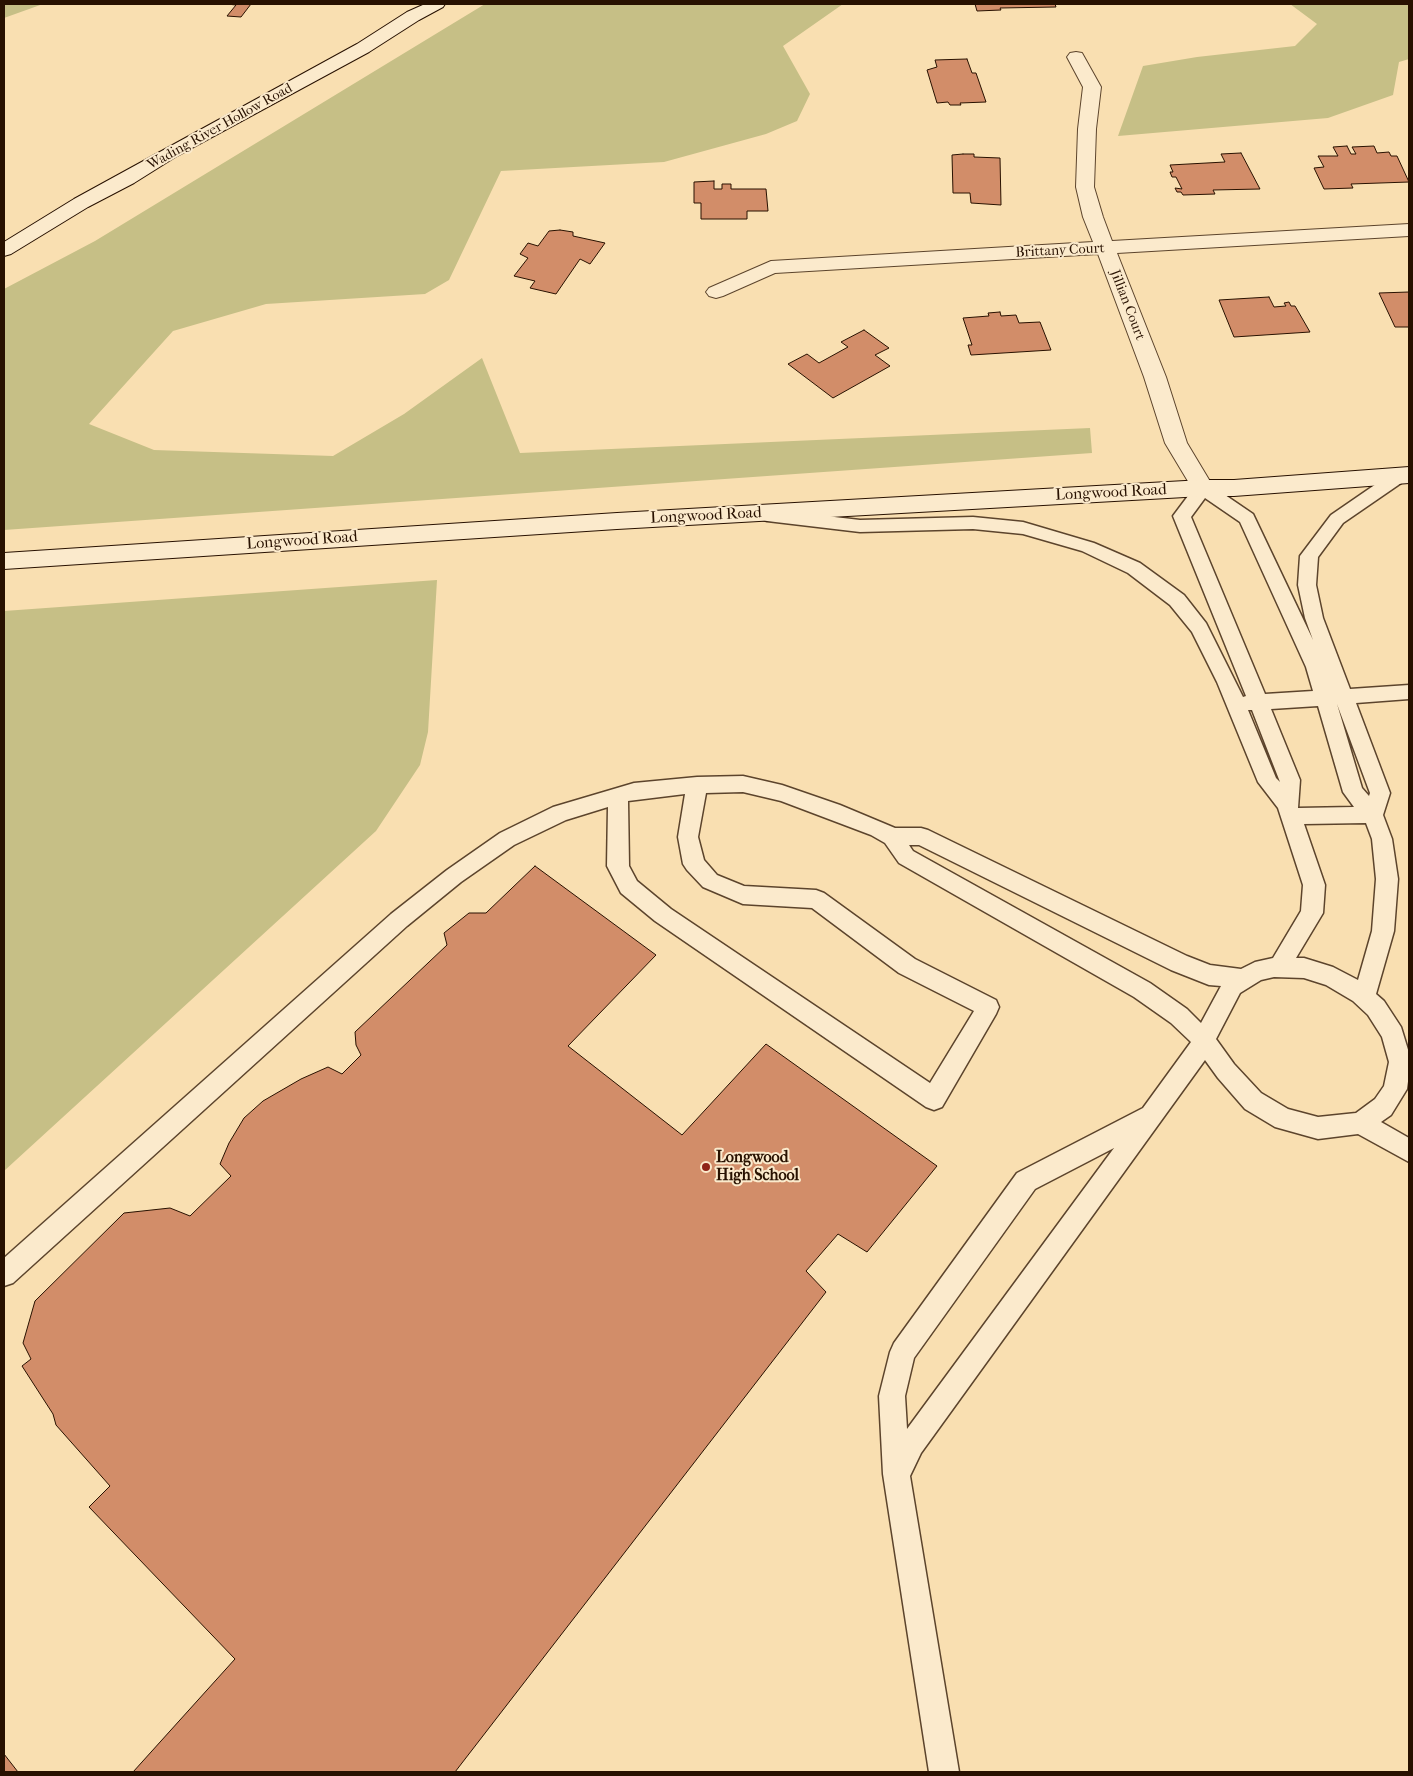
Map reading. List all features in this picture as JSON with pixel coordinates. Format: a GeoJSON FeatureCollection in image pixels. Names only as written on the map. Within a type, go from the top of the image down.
{"type":"FeatureCollection","features":[{"type":"Feature","properties":{"kind":"street","name":"Wading River Hollow Road"},"geometry":{"type":"LineString","coordinates":[[4,250],[81,203],[363,48],[413,16],[437,4]]}},
{"type":"Feature","properties":{"kind":"street","name":"Jillian Court"},"geometry":{"type":"LineString","coordinates":[[1076,57],[1092,87],[1085,187],[1093,217],[1155,377],[1176,443],[1203,488]]}},
{"type":"Feature","properties":{"kind":"street","name":"Brittany Court"},"geometry":{"type":"LineString","coordinates":[[716,292],[771,267],[1409,230]]}},
{"type":"Feature","properties":{"kind":"street","name":"Longwood Road"},"geometry":{"type":"LineString","coordinates":[[4,560],[578,523],[1290,484],[1405,475]]}},
{"type":"Feature","properties":{"kind":"lane"},"geometry":{"type":"LineString","coordinates":[[1364,997],[1383,931],[1387,879],[1382,838],[1373,815],[1353,792],[1335,697],[1306,585],[1309,556],[1337,519],[1405,475]]}},
{"type":"Feature","properties":{"kind":"lane"},"geometry":{"type":"LineString","coordinates":[[1289,810],[1290,780],[1182,516],[1203,488],[1247,518],[1316,667],[1335,697]]}},
{"type":"Feature","properties":{"kind":"lane"},"geometry":{"type":"LineString","coordinates":[[755,514],[860,526],[973,523],[1023,528],[1088,547],[1134,568],[1177,600],[1199,628],[1227,682],[1268,782],[1289,810],[1314,885],[1312,913],[1279,967]]}},
{"type":"Feature","properties":{"kind":"lane"},"geometry":{"type":"LineString","coordinates":[[1235,704],[1409,692]]}},
{"type":"Feature","properties":{"kind":"lane"},"geometry":{"type":"LineString","coordinates":[[4,1274],[399,920],[454,876],[507,839],[560,813],[634,791],[697,785],[743,784],[782,793],[833,811],[892,837],[921,836],[1179,963],[1209,975],[1243,979]]}},
{"type":"Feature","properties":{"kind":"lane"},"geometry":{"type":"LineString","coordinates":[[618,796],[618,866],[629,887],[663,915],[934,1099],[988,1007],[907,966],[816,899],[743,894],[710,881],[694,864],[688,837],[697,785]]}},
{"type":"Feature","properties":{"kind":"lane"},"geometry":{"type":"LineString","coordinates":[[1289,810],[1373,815]]}},
{"type":"Feature","properties":{"kind":"lane"},"geometry":{"type":"LineString","coordinates":[[892,837],[906,857],[1142,990],[1179,1016],[1204,1040],[1226,1071],[1253,1101],[1283,1119],[1318,1128],[1360,1123],[1383,1107],[1395,1089],[1404,1066],[1392,1034],[1376,1008],[1364,997],[1333,977],[1304,968],[1279,967],[1254,972],[1232,986],[1204,1040],[1198,1052],[912,1444],[896,1474]]}},
{"type":"Feature","properties":{"kind":"lane"},"geometry":{"type":"LineString","coordinates":[[944,1772],[896,1474],[892,1396],[903,1352],[1026,1181],[1151,1116]]}},
{"type":"Feature","properties":{"kind":"lane"},"geometry":{"type":"LineString","coordinates":[[1360,1123],[1409,1151]]}},
{"type":"Feature","properties":{"kind":"shaded area"},"geometry":{"type":"Polygon","coordinates":[[[4,4],[43,4],[4,18],[4,4]]]}},
{"type":"Feature","properties":{"kind":"shaded area"},"geometry":{"type":"Polygon","coordinates":[[[485,4],[843,4],[783,46],[810,94],[797,121],[766,134],[664,162],[501,171],[449,280],[425,294],[266,304],[173,331],[89,424],[154,450],[333,456],[404,414],[482,358],[520,453],[1090,428],[1092,453],[4,530],[4,289],[95,241],[485,4]]]}},
{"type":"Feature","properties":{"kind":"shaded area"},"geometry":{"type":"Polygon","coordinates":[[[1290,4],[1409,4],[1409,59],[1399,62],[1393,95],[1328,118],[1118,136],[1143,66],[1197,57],[1295,46],[1317,24],[1290,4]]]}},
{"type":"Feature","properties":{"kind":"shaded area"},"geometry":{"type":"Polygon","coordinates":[[[437,580],[428,732],[420,765],[376,831],[4,1171],[4,611],[437,580]]]}},
{"type":"Feature","properties":{"kind":"building"},"geometry":{"type":"Polygon","coordinates":[[[227,4],[251,4],[241,17],[227,16],[236,5],[227,4]]]}},
{"type":"Feature","properties":{"kind":"building"},"geometry":{"type":"Polygon","coordinates":[[[975,4],[1055,4],[1056,7],[1000,8],[1001,10],[977,11],[975,4]]]}},
{"type":"Feature","properties":{"kind":"building"},"geometry":{"type":"Polygon","coordinates":[[[967,59],[972,73],[976,73],[986,102],[960,103],[961,105],[950,105],[948,102],[937,103],[927,70],[937,67],[935,60],[967,59]]]}},
{"type":"Feature","properties":{"kind":"building"},"geometry":{"type":"Polygon","coordinates":[[[1347,146],[1351,154],[1356,154],[1352,147],[1374,146],[1377,153],[1389,152],[1391,156],[1397,156],[1409,182],[1351,184],[1353,188],[1324,189],[1314,168],[1324,167],[1318,156],[1338,156],[1333,147],[1347,146]]]}},
{"type":"Feature","properties":{"kind":"building"},"geometry":{"type":"Polygon","coordinates":[[[1241,153],[1260,189],[1213,190],[1215,194],[1183,195],[1181,192],[1177,192],[1175,188],[1182,189],[1176,177],[1172,177],[1170,172],[1173,172],[1170,165],[1225,162],[1221,154],[1241,153]]]}},
{"type":"Feature","properties":{"kind":"building"},"geometry":{"type":"Polygon","coordinates":[[[974,154],[974,157],[1000,158],[1001,205],[971,203],[970,193],[953,193],[952,155],[974,154]]]}},
{"type":"Feature","properties":{"kind":"building"},"geometry":{"type":"Polygon","coordinates":[[[714,181],[714,189],[722,189],[722,184],[731,184],[731,189],[766,189],[768,211],[747,211],[747,219],[701,219],[701,203],[694,203],[694,182],[714,181]]]}},
{"type":"Feature","properties":{"kind":"building"},"geometry":{"type":"Polygon","coordinates":[[[549,231],[573,232],[573,236],[605,243],[590,264],[580,259],[556,294],[530,288],[535,281],[514,276],[528,258],[520,254],[528,243],[538,246],[549,231]]]}},
{"type":"Feature","properties":{"kind":"building"},"geometry":{"type":"Polygon","coordinates":[[[1409,292],[1409,327],[1395,327],[1379,293],[1409,292]]]}},
{"type":"Feature","properties":{"kind":"building"},"geometry":{"type":"Polygon","coordinates":[[[1269,297],[1274,307],[1286,306],[1284,303],[1289,302],[1291,306],[1295,306],[1310,332],[1234,337],[1219,300],[1269,297]]]}},
{"type":"Feature","properties":{"kind":"building"},"geometry":{"type":"Polygon","coordinates":[[[1000,312],[1001,316],[1016,315],[1019,323],[1040,322],[1051,350],[971,355],[968,345],[972,345],[963,318],[989,316],[988,313],[1000,312]]]}},
{"type":"Feature","properties":{"kind":"building"},"geometry":{"type":"Polygon","coordinates":[[[864,330],[889,348],[875,355],[890,366],[833,398],[788,364],[807,354],[819,363],[848,347],[841,342],[864,330]]]}},
{"type":"Feature","properties":{"kind":"building"},"geometry":{"type":"Polygon","coordinates":[[[535,866],[656,955],[568,1046],[682,1135],[766,1044],[937,1166],[867,1252],[838,1234],[806,1271],[826,1292],[455,1772],[133,1772],[235,1659],[89,1507],[110,1486],[56,1425],[53,1414],[22,1366],[31,1359],[23,1343],[35,1301],[124,1213],[170,1208],[190,1216],[231,1176],[220,1164],[229,1143],[244,1118],[263,1101],[301,1079],[328,1067],[342,1074],[361,1055],[356,1045],[355,1032],[447,945],[444,933],[469,913],[486,913],[535,866]]]}},
{"type":"Feature","properties":{"kind":"building"},"geometry":{"type":"Polygon","coordinates":[[[4,1754],[18,1772],[4,1772],[4,1754]]]}},
{"type":"Feature","properties":{"kind":"place","name":"Longwood High School"},"geometry":{"type":"Point","coordinates":[706,1167]}}]}
